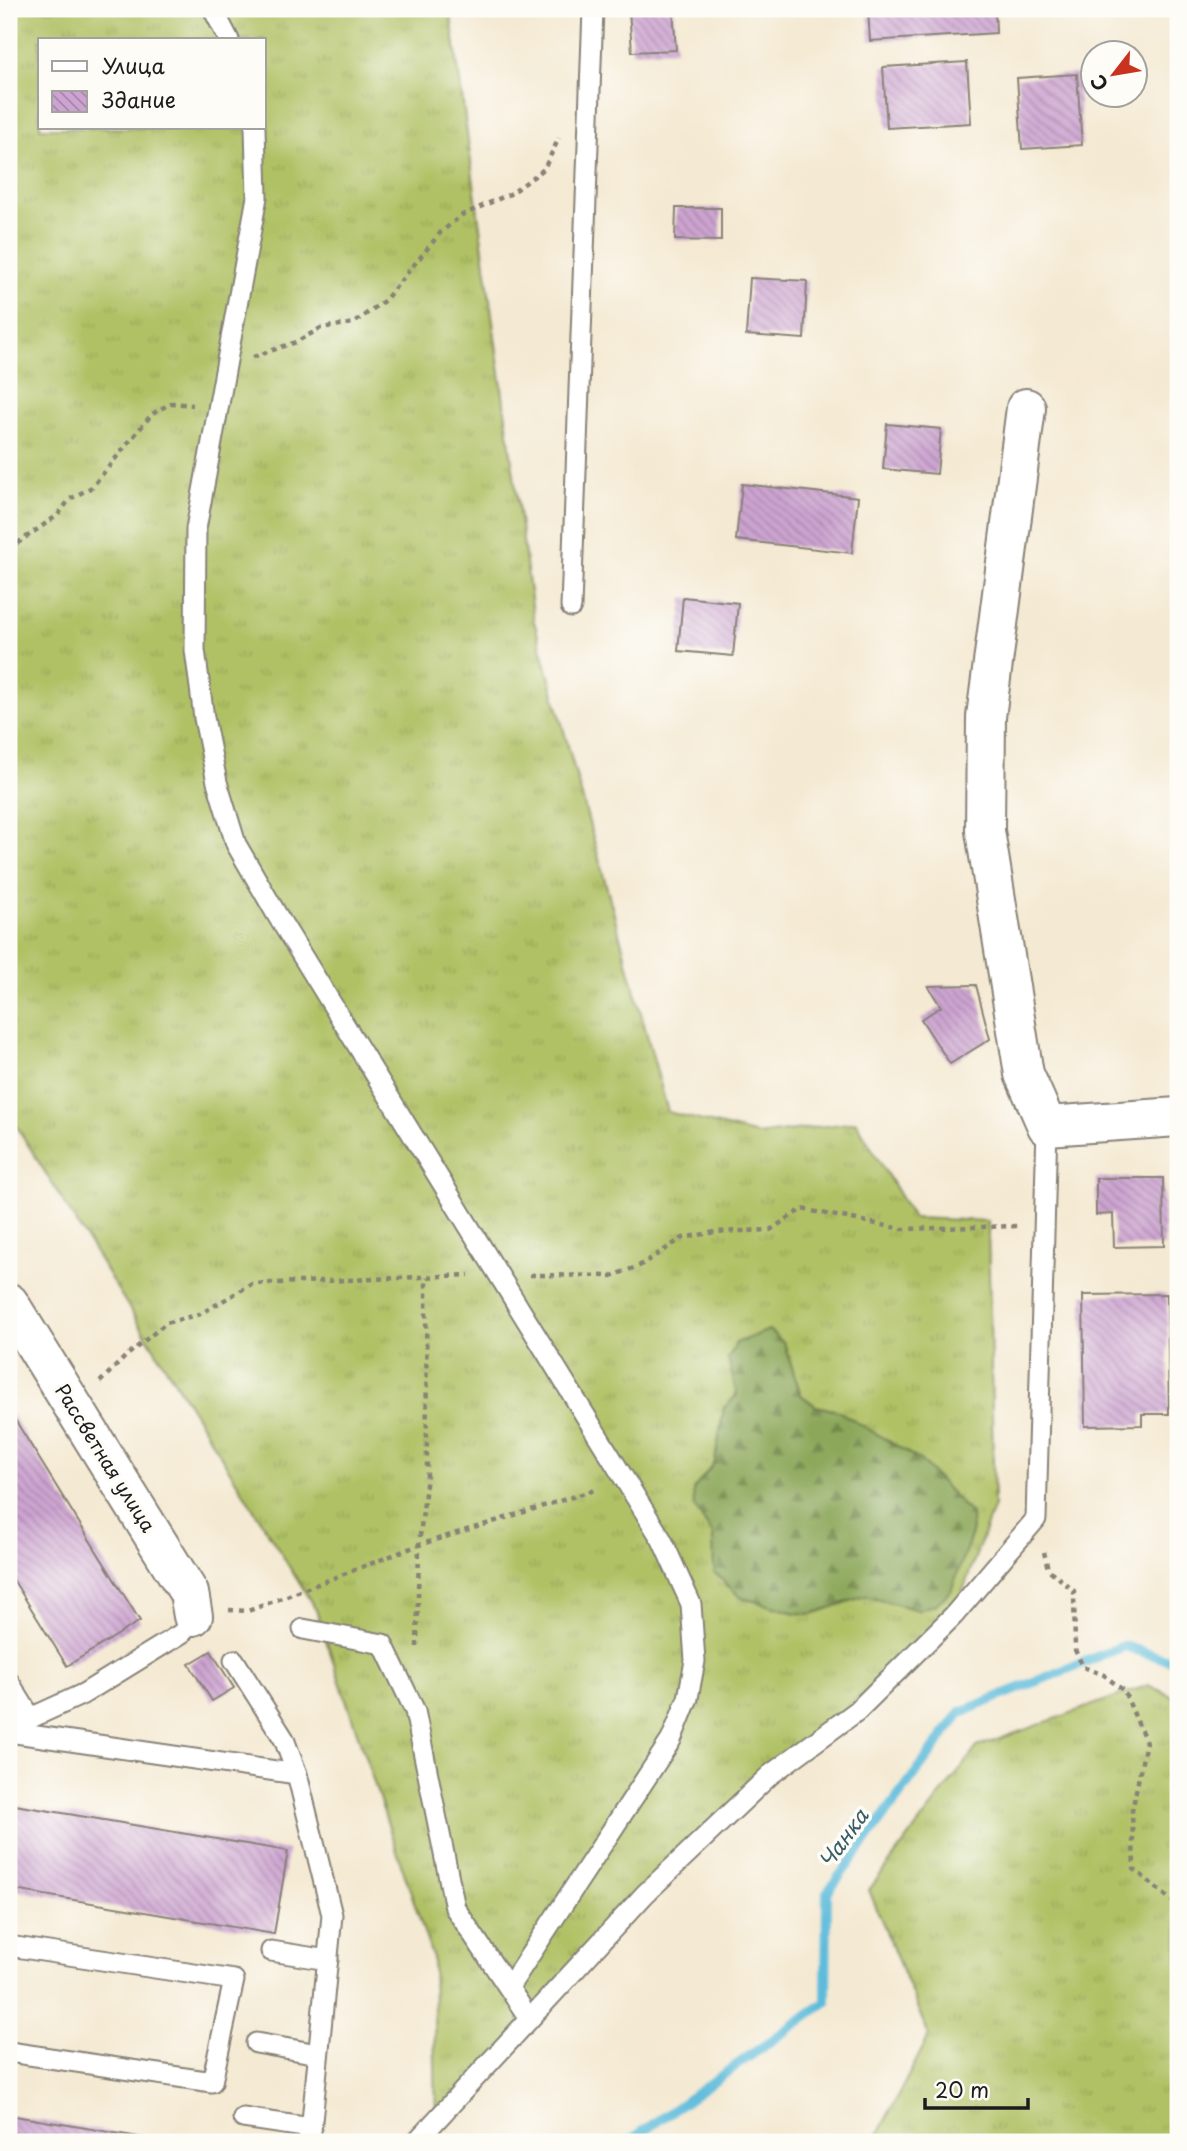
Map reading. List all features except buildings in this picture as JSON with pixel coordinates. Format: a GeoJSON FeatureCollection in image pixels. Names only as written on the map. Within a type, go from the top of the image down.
{"type":"FeatureCollection","features":[{"type":"Feature","properties":{"kind":"street"},"geometry":{"type":"LineString","coordinates":[[1026,408],[986,717],[985,831],[1024,1074],[1046,1126],[1178,1117]]}},
{"type":"Feature","properties":{"kind":"street","name":"Рассветная улица"},"geometry":{"type":"LineString","coordinates":[[9,1303],[189,1593],[192,1611]]}},
{"type":"Feature","properties":{"kind":"lane"},"geometry":{"type":"LineString","coordinates":[[213,9],[228,38]]}},
{"type":"Feature","properties":{"kind":"lane"},"geometry":{"type":"LineString","coordinates":[[571,607],[593,9]]}},
{"type":"Feature","properties":{"kind":"lane"},"geometry":{"type":"LineString","coordinates":[[255,130],[257,197],[196,529],[195,650],[204,718],[217,782],[236,845],[662,1540],[691,1604],[695,1661],[688,1698],[671,1740],[509,1987]]}},
{"type":"Feature","properties":{"kind":"lane"},"geometry":{"type":"LineString","coordinates":[[416,2142],[645,1894],[769,1774],[857,1711],[954,1615],[1036,1519],[1046,1126]]}},
{"type":"Feature","properties":{"kind":"lane"},"geometry":{"type":"LineString","coordinates":[[9,1730],[83,1694],[182,1633],[192,1611]]}},
{"type":"Feature","properties":{"kind":"lane"},"geometry":{"type":"LineString","coordinates":[[303,1629],[383,1644],[415,1711],[455,1908],[529,2018]]}},
{"type":"Feature","properties":{"kind":"lane"},"geometry":{"type":"LineString","coordinates":[[234,1660],[284,1739],[297,1774],[332,1915],[310,2135],[243,2118]]}},
{"type":"Feature","properties":{"kind":"lane"},"geometry":{"type":"LineString","coordinates":[[9,1682],[31,1718]]}},
{"type":"Feature","properties":{"kind":"lane"},"geometry":{"type":"LineString","coordinates":[[9,1730],[297,1774]]}},
{"type":"Feature","properties":{"kind":"lane"},"geometry":{"type":"LineString","coordinates":[[9,1946],[234,1980],[212,2082],[9,2052]]}},
{"type":"Feature","properties":{"kind":"lane"},"geometry":{"type":"LineString","coordinates":[[271,1951],[328,1960]]}},
{"type":"Feature","properties":{"kind":"lane"},"geometry":{"type":"LineString","coordinates":[[256,2043],[318,2054]]}},
{"type":"Feature","properties":{"kind":"path"},"geometry":{"type":"LineString","coordinates":[[228,359],[243,360],[296,342],[321,328],[354,323],[385,300],[441,232],[462,215],[512,193],[544,169],[562,133]]}},
{"type":"Feature","properties":{"kind":"path"},"geometry":{"type":"LineString","coordinates":[[9,549],[58,515],[70,499],[92,487],[152,414],[172,402],[220,408]]}},
{"type":"Feature","properties":{"kind":"path"},"geometry":{"type":"LineString","coordinates":[[68,1398],[100,1382],[166,1322],[200,1314],[251,1284],[498,1274],[612,1276],[639,1266],[683,1238],[715,1232],[770,1230],[802,1209],[902,1229],[1044,1225]]}},
{"type":"Feature","properties":{"kind":"path"},"geometry":{"type":"LineString","coordinates":[[416,1656],[419,1545],[427,1476],[426,1277]]}},
{"type":"Feature","properties":{"kind":"path"},"geometry":{"type":"LineString","coordinates":[[192,1611],[248,1611],[419,1545],[626,1481]]}},
{"type":"Feature","properties":{"kind":"path"},"geometry":{"type":"LineString","coordinates":[[1048,1569],[1074,1591],[1075,1650],[1083,1667],[1104,1675],[1124,1691],[1146,1742],[1132,1811],[1134,1869],[1178,1906]]}},
{"type":"Feature","properties":{"kind":"green space"},"geometry":{"type":"Polygon","coordinates":[[[9,9],[450,9],[534,621],[668,1112],[757,1135],[856,1122],[913,1218],[988,1221],[994,1506],[954,1615],[770,1775],[436,2121],[433,1959],[316,1610],[9,1114],[9,9]],[[784,1343],[728,1359],[737,1395],[724,1408],[715,1462],[693,1490],[713,1535],[715,1572],[812,1614],[865,1596],[918,1610],[838,1411],[816,1406],[801,1395],[784,1343]]]}},
{"type":"Feature","properties":{"kind":"green space"},"geometry":{"type":"Polygon","coordinates":[[[769,1330],[784,1343],[801,1395],[816,1406],[838,1411],[920,1460],[971,1514],[972,1533],[951,1591],[936,1604],[918,1610],[865,1596],[812,1614],[795,1613],[740,1597],[714,1572],[713,1535],[694,1506],[693,1490],[715,1462],[724,1408],[737,1395],[728,1359],[736,1343],[769,1330]]]}},
{"type":"Feature","properties":{"kind":"green space"},"geometry":{"type":"Polygon","coordinates":[[[1148,1685],[1178,1699],[1178,2142],[874,2142],[929,2036],[869,1890],[977,1747],[1148,1685]]]}},
{"type":"Feature","properties":{"kind":"waterway","name":"Чанка"},"geometry":{"type":"LineString","coordinates":[[628,2142],[826,2002],[827,1893],[961,1712],[1124,1646],[1178,1663]]}}]}
